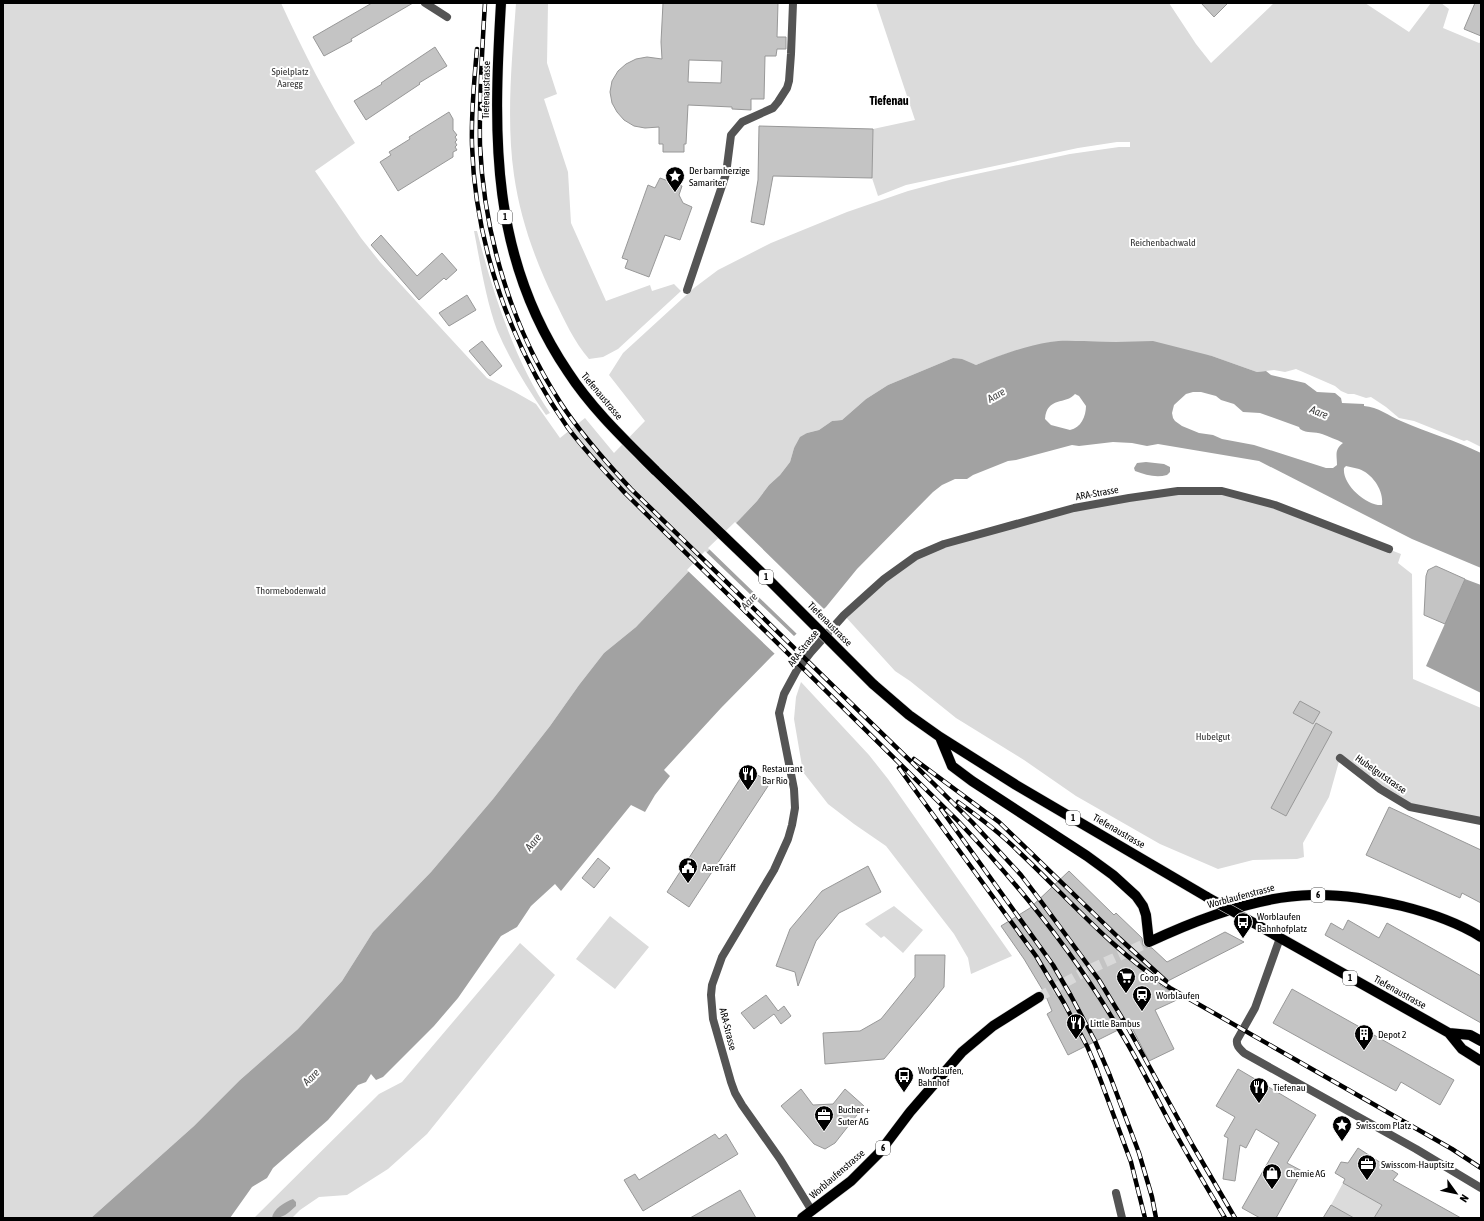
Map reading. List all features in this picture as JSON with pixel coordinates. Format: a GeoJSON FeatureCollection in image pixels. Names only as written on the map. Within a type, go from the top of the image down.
{"type":"FeatureCollection","features":[{"type":"Feature","properties":{"kind":"main road","name":"Tiefenaustrasse"},"geometry":{"type":"LineString","coordinates":[[501,3],[497,83],[497,131],[500,178],[505,218],[514,255],[524,289],[540,325],[556,354],[581,391],[625,441],[891,701],[909,715],[940,737],[1016,785],[1207,897],[1449,1033],[1462,1049],[1481,1061]]}},
{"type":"Feature","properties":{"kind":"main road","name":"Worblaufenstrasse"},"geometry":{"type":"LineString","coordinates":[[940,737],[952,766],[1087,856],[1113,875],[1136,896],[1143,906],[1146,914],[1149,942],[1176,929],[1223,912],[1259,902],[1310,895],[1370,898],[1419,910],[1442,918],[1481,937]]}},
{"type":"Feature","properties":{"kind":"main road","name":"Worblaufenstrasse"},"geometry":{"type":"LineString","coordinates":[[802,1218],[851,1181],[879,1153],[913,1108],[962,1052],[993,1026],[1039,996]]}},
{"type":"Feature","properties":{"kind":"main road","name":"Tiefenaustrasse"},"geometry":{"type":"LineString","coordinates":[[1449,1033],[1470,1035],[1481,1041]]}},
{"type":"Feature","properties":{"kind":"street"},"geometry":{"type":"LineString","coordinates":[[425,3],[447,17]]}},
{"type":"Feature","properties":{"kind":"street"},"geometry":{"type":"LineString","coordinates":[[687,290],[726,174],[731,135],[742,122],[773,108],[787,88],[791,61],[793,3]]}},
{"type":"Feature","properties":{"kind":"street","name":"ARA-Strasse"},"geometry":{"type":"LineString","coordinates":[[812,1211],[780,1160],[742,1106],[730,1082],[713,1019],[711,995],[712,985],[722,957],[774,870],[788,839],[795,808],[794,789],[780,713],[784,694],[797,670],[811,652],[844,615],[884,579],[916,556],[944,544],[1074,508],[1129,498],[1178,491],[1222,491],[1275,505],[1389,549]]}},
{"type":"Feature","properties":{"kind":"street","name":"Hubelgutstrasse"},"geometry":{"type":"LineString","coordinates":[[1340,758],[1380,789],[1410,807],[1481,821]]}},
{"type":"Feature","properties":{"kind":"street"},"geometry":{"type":"LineString","coordinates":[[1280,938],[1255,1008],[1237,1040],[1237,1045],[1240,1049],[1250,1057],[1422,1153],[1481,1188]]}},
{"type":"Feature","properties":{"kind":"street"},"geometry":{"type":"LineString","coordinates":[[1116,1194],[1122,1218]]}},
{"type":"Feature","properties":{"kind":"green space","name":"Thormebodenwald"},"geometry":{"type":"Polygon","coordinates":[[[3,3],[281,3],[316,74],[355,143],[315,171],[361,238],[380,262],[487,378],[536,404],[560,438],[585,418],[614,453],[645,421],[609,375],[623,353],[694,288],[718,270],[771,243],[847,212],[908,191],[953,179],[1070,154],[1119,147],[1130,147],[1130,142],[1117,142],[1078,148],[906,185],[878,196],[872,178],[873,129],[915,120],[876,3],[1169,3],[1196,44],[1211,63],[1274,3],[1365,3],[1409,32],[1431,3],[1441,3],[1449,9],[1443,28],[1479,43],[1481,42],[1481,447],[1467,440],[1464,441],[1414,421],[1399,418],[1371,397],[1366,398],[1354,394],[1348,394],[1335,386],[1296,369],[1285,372],[1274,370],[1257,372],[1212,356],[1116,342],[1051,342],[1008,353],[976,365],[953,358],[888,385],[866,399],[842,420],[832,421],[819,430],[807,433],[794,448],[790,462],[757,501],[636,627],[604,653],[493,799],[431,872],[373,932],[342,981],[298,1029],[240,1080],[194,1126],[91,1218],[3,1218],[3,3]]]}},
{"type":"Feature","properties":{"kind":"green space"},"geometry":{"type":"Polygon","coordinates":[[[516,3],[548,3],[547,63],[557,94],[544,99],[568,172],[571,223],[606,301],[650,285],[652,291],[674,284],[681,291],[618,349],[603,357],[589,359],[570,330],[541,269],[529,238],[520,207],[514,175],[510,133],[510,89],[516,3]]]}},
{"type":"Feature","properties":{"kind":"green space"},"geometry":{"type":"Polygon","coordinates":[[[474,231],[477,231],[497,301],[515,349],[537,393],[550,413],[546,415],[519,374],[497,330],[486,294],[474,231]]]}},
{"type":"Feature","properties":{"kind":"green space","name":"Hubelgut"},"geometry":{"type":"Polygon","coordinates":[[[1222,491],[1275,505],[1401,554],[1398,563],[1412,574],[1413,679],[1481,708],[1481,821],[1410,807],[1340,758],[1329,797],[1303,843],[1304,857],[1297,859],[1253,860],[1218,869],[1160,844],[1076,796],[1024,760],[956,718],[910,681],[895,671],[844,615],[884,579],[944,544],[1129,498],[1222,491]]]}},
{"type":"Feature","properties":{"kind":"green space"},"geometry":{"type":"Polygon","coordinates":[[[801,682],[869,755],[888,779],[1012,956],[971,974],[968,958],[954,934],[886,846],[828,804],[803,772],[794,719],[796,697],[801,682]]]}},
{"type":"Feature","properties":{"kind":"green space"},"geometry":{"type":"Polygon","coordinates":[[[894,906],[923,930],[903,953],[884,936],[881,938],[865,924],[894,906]]]}},
{"type":"Feature","properties":{"kind":"green space"},"geometry":{"type":"Polygon","coordinates":[[[610,916],[649,947],[615,989],[576,959],[610,916]]]}},
{"type":"Feature","properties":{"kind":"green space"},"geometry":{"type":"Polygon","coordinates":[[[520,943],[555,975],[427,1134],[388,1169],[347,1195],[319,1197],[300,1210],[292,1218],[254,1218],[379,1094],[402,1082],[520,943]]]}},
{"type":"Feature","properties":{"kind":"green space"},"geometry":{"type":"Polygon","coordinates":[[[1343,1183],[1382,1205],[1374,1218],[1354,1218],[1331,1205],[1343,1183]]]}},
{"type":"Feature","properties":{"kind":"water","name":"Aare"},"geometry":{"type":"Polygon","coordinates":[[[1054,341],[1153,341],[1212,356],[1257,372],[1266,371],[1271,375],[1305,383],[1317,392],[1335,393],[1341,398],[1342,403],[1364,404],[1364,406],[1379,410],[1411,425],[1481,453],[1481,568],[1412,539],[1259,461],[1158,444],[1147,446],[1132,443],[1113,442],[1079,446],[1072,445],[1008,461],[973,475],[967,479],[955,479],[942,485],[933,492],[857,569],[826,607],[772,656],[721,708],[664,770],[670,776],[655,795],[645,812],[631,805],[561,891],[555,884],[531,906],[517,927],[501,936],[458,998],[434,1026],[383,1077],[376,1080],[371,1074],[366,1082],[358,1085],[328,1120],[273,1168],[267,1178],[252,1187],[230,1218],[91,1218],[194,1126],[240,1080],[298,1029],[342,981],[373,932],[431,872],[493,799],[604,653],[636,627],[757,501],[790,462],[794,448],[800,437],[807,433],[819,430],[832,421],[842,420],[866,399],[888,385],[953,358],[962,359],[976,365],[1022,348],[1054,341]],[[1201,392],[1186,394],[1174,405],[1172,413],[1175,421],[1182,426],[1199,433],[1254,445],[1326,468],[1333,468],[1337,465],[1337,450],[1343,443],[1338,440],[1319,433],[1303,431],[1299,427],[1260,413],[1243,412],[1234,404],[1221,400],[1216,396],[1201,392]],[[1075,394],[1049,407],[1046,412],[1045,419],[1051,425],[1070,430],[1074,429],[1080,424],[1085,414],[1086,406],[1079,396],[1075,394]],[[1346,466],[1344,468],[1344,474],[1347,481],[1356,493],[1369,502],[1382,505],[1379,489],[1369,475],[1359,469],[1346,466]]]}},
{"type":"Feature","properties":{"kind":"water"},"geometry":{"type":"Polygon","coordinates":[[[1146,462],[1164,464],[1170,467],[1170,472],[1167,475],[1155,476],[1135,471],[1134,468],[1137,463],[1146,462]]]}},
{"type":"Feature","properties":{"kind":"water"},"geometry":{"type":"Polygon","coordinates":[[[1465,579],[1481,585],[1481,693],[1426,666],[1465,579]]]}},
{"type":"Feature","properties":{"kind":"water"},"geometry":{"type":"Polygon","coordinates":[[[293,1199],[296,1202],[296,1206],[285,1215],[272,1218],[277,1209],[293,1199]]]}},
{"type":"Feature","properties":{"kind":"pier"},"geometry":{"type":"Polygon","coordinates":[[[735,522],[825,610],[798,635],[708,548],[735,522]]]}},
{"type":"Feature","properties":{"kind":"pier"},"geometry":{"type":"Polygon","coordinates":[[[705,551],[795,637],[776,655],[687,570],[705,551]]]}},
{"type":"Feature","properties":{"kind":"building"},"geometry":{"type":"Polygon","coordinates":[[[372,3],[413,3],[351,39],[352,41],[324,56],[313,37],[372,3]]]}},
{"type":"Feature","properties":{"kind":"building"},"geometry":{"type":"Polygon","coordinates":[[[663,3],[778,3],[777,37],[786,37],[786,49],[777,49],[776,56],[765,56],[764,99],[751,99],[751,110],[732,109],[732,107],[688,105],[686,144],[684,144],[684,152],[663,152],[663,144],[659,144],[659,127],[645,128],[634,126],[624,120],[612,103],[610,92],[612,81],[618,71],[626,64],[636,59],[647,57],[662,59],[661,42],[663,3]],[[689,60],[688,82],[721,83],[722,61],[689,60]]]}},
{"type":"Feature","properties":{"kind":"building"},"geometry":{"type":"Polygon","coordinates":[[[1201,3],[1228,3],[1214,17],[1201,3]]]}},
{"type":"Feature","properties":{"kind":"building"},"geometry":{"type":"Polygon","coordinates":[[[1475,3],[1481,3],[1481,36],[1464,29],[1475,3]]]}},
{"type":"Feature","properties":{"kind":"building"},"geometry":{"type":"Polygon","coordinates":[[[435,47],[447,66],[419,83],[420,84],[366,120],[354,101],[382,84],[381,83],[435,47]]]}},
{"type":"Feature","properties":{"kind":"building"},"geometry":{"type":"Polygon","coordinates":[[[449,112],[453,119],[453,130],[457,135],[455,137],[457,140],[455,142],[457,145],[455,147],[457,150],[453,152],[453,157],[398,191],[380,162],[391,155],[389,152],[410,139],[409,137],[449,112]]]}},
{"type":"Feature","properties":{"kind":"building"},"geometry":{"type":"Polygon","coordinates":[[[759,126],[873,129],[872,178],[773,176],[764,225],[751,222],[758,180],[759,126]]]}},
{"type":"Feature","properties":{"kind":"building"},"geometry":{"type":"Polygon","coordinates":[[[660,178],[682,186],[679,195],[683,203],[692,207],[680,240],[665,235],[649,277],[625,268],[628,260],[622,258],[648,185],[655,188],[660,178]]]}},
{"type":"Feature","properties":{"kind":"building"},"geometry":{"type":"Polygon","coordinates":[[[381,235],[417,276],[442,253],[457,270],[446,280],[444,278],[419,300],[371,245],[381,235]]]}},
{"type":"Feature","properties":{"kind":"building"},"geometry":{"type":"Polygon","coordinates":[[[467,295],[476,310],[449,326],[439,313],[467,295]]]}},
{"type":"Feature","properties":{"kind":"building"},"geometry":{"type":"Polygon","coordinates":[[[482,341],[502,366],[490,376],[469,351],[482,341]]]}},
{"type":"Feature","properties":{"kind":"building"},"geometry":{"type":"Polygon","coordinates":[[[1436,566],[1465,579],[1445,624],[1424,615],[1426,576],[1428,570],[1436,566]]]}},
{"type":"Feature","properties":{"kind":"building"},"geometry":{"type":"Polygon","coordinates":[[[1300,701],[1320,712],[1313,724],[1293,713],[1300,701]]]}},
{"type":"Feature","properties":{"kind":"building"},"geometry":{"type":"Polygon","coordinates":[[[1316,723],[1332,732],[1286,816],[1271,808],[1316,723]]]}},
{"type":"Feature","properties":{"kind":"building"},"geometry":{"type":"Polygon","coordinates":[[[747,768],[770,783],[689,907],[667,892],[747,768]]]}},
{"type":"Feature","properties":{"kind":"building"},"geometry":{"type":"Polygon","coordinates":[[[1389,807],[1481,850],[1481,903],[1462,893],[1460,898],[1366,855],[1389,807]]]}},
{"type":"Feature","properties":{"kind":"building"},"geometry":{"type":"Polygon","coordinates":[[[598,858],[610,868],[594,888],[582,878],[598,858]]]}},
{"type":"Feature","properties":{"kind":"building"},"geometry":{"type":"Polygon","coordinates":[[[868,866],[881,892],[839,913],[816,941],[798,986],[795,972],[776,966],[790,929],[822,891],[868,866]]]}},
{"type":"Feature","properties":{"kind":"building"},"geometry":{"type":"Polygon","coordinates":[[[1069,871],[1114,915],[1116,913],[1142,938],[1143,945],[1152,948],[1167,962],[1225,932],[1244,942],[1160,985],[1181,998],[1155,1010],[1174,1049],[1149,1061],[1130,1024],[1068,1055],[1047,1014],[1052,1011],[1045,994],[1024,959],[1001,926],[1030,908],[1069,871]]]}},
{"type":"Feature","properties":{"kind":"building"},"geometry":{"type":"Polygon","coordinates":[[[1348,920],[1379,938],[1387,923],[1481,976],[1481,1023],[1325,935],[1331,923],[1343,930],[1348,920]]]}},
{"type":"Feature","properties":{"kind":"building"},"geometry":{"type":"Polygon","coordinates":[[[915,955],[945,955],[944,987],[927,1008],[884,1059],[825,1064],[823,1033],[860,1031],[881,1019],[915,977],[915,955]]]}},
{"type":"Feature","properties":{"kind":"building","name":"Depot 2"},"geometry":{"type":"Polygon","coordinates":[[[1292,989],[1454,1080],[1440,1105],[1401,1082],[1396,1091],[1273,1023],[1292,989]]]}},
{"type":"Feature","properties":{"kind":"building"},"geometry":{"type":"Polygon","coordinates":[[[766,995],[778,1011],[784,1006],[791,1016],[781,1024],[774,1014],[754,1029],[741,1013],[766,995]]]}},
{"type":"Feature","properties":{"kind":"building"},"geometry":{"type":"Polygon","coordinates":[[[1238,1069],[1316,1115],[1287,1163],[1302,1171],[1276,1218],[1260,1218],[1242,1208],[1279,1143],[1256,1129],[1246,1148],[1240,1145],[1235,1181],[1223,1179],[1228,1138],[1224,1136],[1235,1117],[1216,1106],[1238,1069]]]}},
{"type":"Feature","properties":{"kind":"building"},"geometry":{"type":"Polygon","coordinates":[[[801,1089],[813,1105],[833,1104],[845,1089],[864,1106],[835,1143],[825,1149],[814,1144],[781,1106],[801,1089]]]}},
{"type":"Feature","properties":{"kind":"building"},"geometry":{"type":"Polygon","coordinates":[[[715,1134],[719,1139],[726,1134],[738,1154],[643,1211],[624,1180],[635,1174],[639,1180],[715,1134]]]}},
{"type":"Feature","properties":{"kind":"building"},"geometry":{"type":"Polygon","coordinates":[[[1358,1148],[1398,1174],[1393,1180],[1461,1218],[1374,1218],[1382,1205],[1343,1183],[1345,1179],[1335,1173],[1341,1162],[1348,1163],[1358,1148]]]}},
{"type":"Feature","properties":{"kind":"building"},"geometry":{"type":"Polygon","coordinates":[[[740,1190],[756,1218],[690,1218],[740,1190]]]}},
{"type":"Feature","properties":{"kind":"building"},"geometry":{"type":"Polygon","coordinates":[[[1331,1205],[1354,1218],[1323,1218],[1331,1205]]]}},
{"type":"Feature","properties":{"kind":"tunnel"},"geometry":{"type":"LineString","coordinates":[[1039,997],[1084,972],[1149,942]]}},
{"type":"Feature","properties":{"kind":"railway"},"geometry":{"type":"LineString","coordinates":[[485,3],[481,74],[480,145],[487,212],[494,246],[514,311],[527,342],[560,402],[593,447],[631,489],[933,783],[972,822],[1021,875],[1099,980],[1127,1026],[1193,1146],[1235,1218]]}},
{"type":"Feature","properties":{"kind":"railway"},"geometry":{"type":"LineString","coordinates":[[477,49],[472,109],[472,145],[480,220],[500,294],[513,329],[529,364],[548,397],[575,437],[626,494],[958,821],[1024,895],[1065,948],[1103,1002],[1134,1055],[1178,1139],[1225,1218]]}},
{"type":"Feature","properties":{"kind":"railway"},"geometry":{"type":"LineString","coordinates":[[914,759],[999,822],[1119,938],[1166,981]]}},
{"type":"Feature","properties":{"kind":"railway"},"geometry":{"type":"LineString","coordinates":[[899,768],[1036,956],[1064,1003],[1087,1046],[1095,1065],[1131,1162],[1145,1218]]}},
{"type":"Feature","properties":{"kind":"railway"},"geometry":{"type":"LineString","coordinates":[[958,802],[1010,843],[1109,940],[1170,988],[1452,1149],[1481,1168]]}},
{"type":"Feature","properties":{"kind":"railway"},"geometry":{"type":"LineString","coordinates":[[941,809],[1053,965],[1095,1041],[1139,1153],[1152,1197],[1156,1218]]}},
{"type":"Feature","properties":{"kind":"place","name":"Der barmherzige Samariter"},"geometry":{"type":"Point","coordinates":[675,193]}},
{"type":"Feature","properties":{"kind":"place","name":"Restaurant Bar Rio"},"geometry":{"type":"Point","coordinates":[748,791]}},
{"type":"Feature","properties":{"kind":"place","name":"AareTräff"},"geometry":{"type":"Point","coordinates":[688,884]}},
{"type":"Feature","properties":{"kind":"place","name":"Worblaufen Bahnhofplatz"},"geometry":{"type":"Point","coordinates":[1243,939]}},
{"type":"Feature","properties":{"kind":"place","name":"Coop"},"geometry":{"type":"Point","coordinates":[1126,994]}},
{"type":"Feature","properties":{"kind":"place","name":"Worblaufen"},"geometry":{"type":"Point","coordinates":[1142,1012]}},
{"type":"Feature","properties":{"kind":"place","name":"Little Bambus"},"geometry":{"type":"Point","coordinates":[1076,1040]}},
{"type":"Feature","properties":{"kind":"place","name":"Depot 2"},"geometry":{"type":"Point","coordinates":[1364,1051]}},
{"type":"Feature","properties":{"kind":"place","name":"Worblaufen, Bahnhof"},"geometry":{"type":"Point","coordinates":[904,1093]}},
{"type":"Feature","properties":{"kind":"place","name":"Tiefenau"},"geometry":{"type":"Point","coordinates":[1259,1104]}},
{"type":"Feature","properties":{"kind":"place","name":"Bucher + Suter AG"},"geometry":{"type":"Point","coordinates":[824,1132]}},
{"type":"Feature","properties":{"kind":"place","name":"Swisscom Platz"},"geometry":{"type":"Point","coordinates":[1342,1142]}},
{"type":"Feature","properties":{"kind":"place","name":"Swisscom-Hauptsitz"},"geometry":{"type":"Point","coordinates":[1367,1181]}},
{"type":"Feature","properties":{"kind":"place","name":"Chemie AG"},"geometry":{"type":"Point","coordinates":[1272,1190]}},
{"type":"Feature","properties":{"kind":"district","name":"Tiefenau"},"geometry":{"type":"Point","coordinates":[889,101]}},
{"type":"Feature","properties":{"kind":"park label","name":"Spielplatz Aaregg"},"geometry":{"type":"Point","coordinates":[290,76]}},
{"type":"Feature","properties":{"kind":"park label","name":"Reichenbachwald"},"geometry":{"type":"Point","coordinates":[1163,242]}}]}
